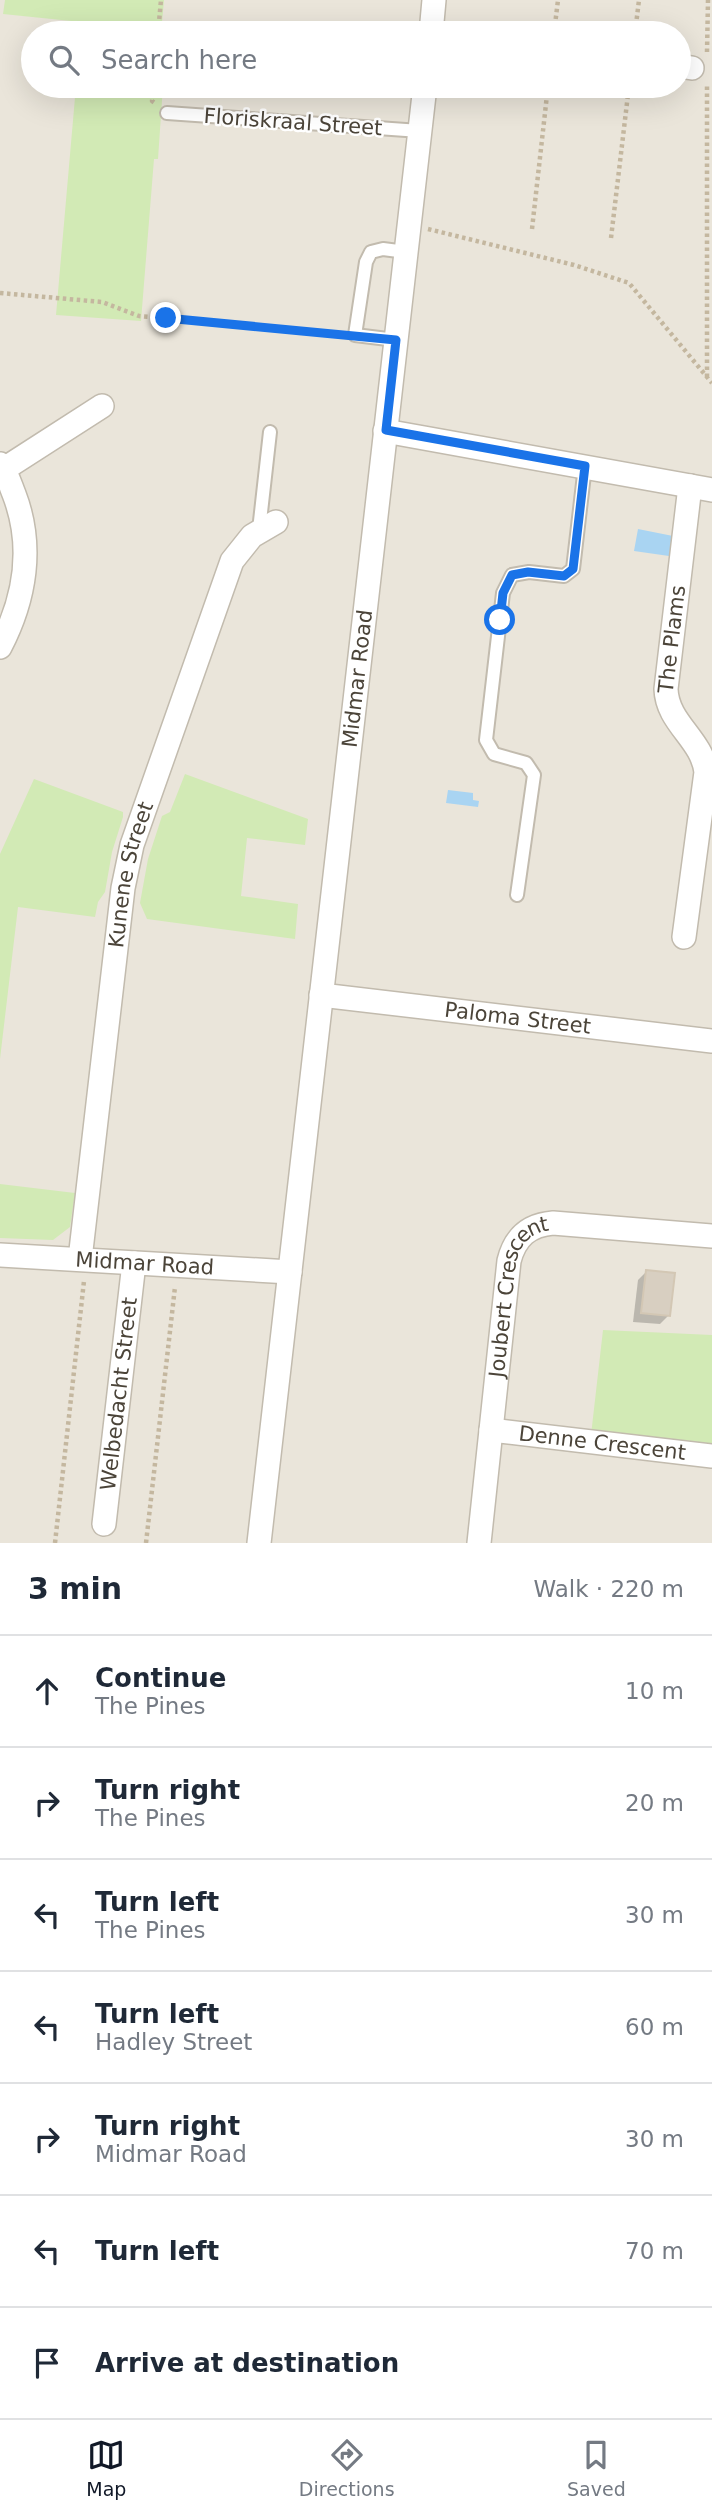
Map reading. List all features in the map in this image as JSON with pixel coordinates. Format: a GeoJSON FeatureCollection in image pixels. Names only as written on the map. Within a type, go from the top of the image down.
{"type":"FeatureCollection","features":[{"type":"Feature","properties":{"kind":"street"},"geometry":{"type":"LineString","coordinates":[[432,21],[435,0]]}},
{"type":"Feature","properties":{"kind":"street","name":"Midmar Road"},"geometry":{"type":"LineString","coordinates":[[259,1543],[424,98]]}},
{"type":"Feature","properties":{"kind":"street"},"geometry":{"type":"LineString","coordinates":[[0,647],[15,618],[26,565],[21,514],[2,467],[102,406]]}},
{"type":"Feature","properties":{"kind":"street"},"geometry":{"type":"LineString","coordinates":[[386,430],[701,488]]}},
{"type":"Feature","properties":{"kind":"street","name":"The Plams"},"geometry":{"type":"LineString","coordinates":[[684,937],[706,825],[706,772],[705,760],[666,702],[701,488]]}},
{"type":"Feature","properties":{"kind":"street","name":"Kunene Street"},"geometry":{"type":"LineString","coordinates":[[83,1259],[123,888],[132,845],[232,561],[267,526]]}},
{"type":"Feature","properties":{"kind":"street","name":"Paloma Street"},"geometry":{"type":"LineString","coordinates":[[321,995],[712,1041]]}},
{"type":"Feature","properties":{"kind":"street","name":"Joubert Crescent"},"geometry":{"type":"LineString","coordinates":[[479,1543],[509,1261],[521,1236],[530,1228],[553,1223],[712,1236]]}},
{"type":"Feature","properties":{"kind":"street","name":"Midmar Road"},"geometry":{"type":"LineString","coordinates":[[0,1255],[290,1272]]}},
{"type":"Feature","properties":{"kind":"street","name":"Welbedacht Street"},"geometry":{"type":"LineString","coordinates":[[104,1524],[134,1263]]}},
{"type":"Feature","properties":{"kind":"street","name":"Denne Crescent"},"geometry":{"type":"LineString","coordinates":[[491,1430],[712,1456]]}},
{"type":"Feature","properties":{"kind":"lane","name":"Floriskraal Street"},"geometry":{"type":"LineString","coordinates":[[167,113],[420,131]]}},
{"type":"Feature","properties":{"kind":"lane"},"geometry":{"type":"LineString","coordinates":[[396,340],[355,335],[366,262],[371,253],[383,249],[406,252]]}},
{"type":"Feature","properties":{"kind":"lane"},"geometry":{"type":"LineString","coordinates":[[267,526],[270,432]]}},
{"type":"Feature","properties":{"kind":"lane"},"geometry":{"type":"LineString","coordinates":[[517,895],[534,775],[526,763],[495,754],[486,740],[503,593],[512,575],[520,573],[564,576],[573,569],[585,466]]}},
{"type":"Feature","properties":{"kind":"path"},"geometry":{"type":"LineString","coordinates":[[159,21],[161,0]]}},
{"type":"Feature","properties":{"kind":"path"},"geometry":{"type":"LineString","coordinates":[[555,21],[558,0]]}},
{"type":"Feature","properties":{"kind":"path"},"geometry":{"type":"LineString","coordinates":[[636,21],[639,0]]}},
{"type":"Feature","properties":{"kind":"path"},"geometry":{"type":"LineString","coordinates":[[707,377],[696,68],[708,0]]}},
{"type":"Feature","properties":{"kind":"path"},"geometry":{"type":"LineString","coordinates":[[532,229],[547,98]]}},
{"type":"Feature","properties":{"kind":"path"},"geometry":{"type":"LineString","coordinates":[[611,238],[628,98]]}},
{"type":"Feature","properties":{"kind":"path"},"geometry":{"type":"LineString","coordinates":[[409,225],[508,247],[610,275],[629,283],[712,383]]}},
{"type":"Feature","properties":{"kind":"path"},"geometry":{"type":"LineString","coordinates":[[0,293],[102,302],[139,316],[355,335]]}},
{"type":"Feature","properties":{"kind":"path"},"geometry":{"type":"LineString","coordinates":[[55,1543],[83,1259]]}},
{"type":"Feature","properties":{"kind":"path"},"geometry":{"type":"LineString","coordinates":[[146,1543],[178,1265]]}},
{"type":"Feature","properties":{"kind":"shaded area"},"geometry":{"type":"Polygon","coordinates":[[[0,0],[712,0],[712,1543],[0,1543],[0,0]]]}},
{"type":"Feature","properties":{"kind":"green space"},"geometry":{"type":"Polygon","coordinates":[[[5,0],[164,0],[162,21],[71,21],[3,14],[5,0]]]}},
{"type":"Feature","properties":{"kind":"green space"},"geometry":{"type":"Polygon","coordinates":[[[75,98],[162,98],[158,159],[154,159],[141,321],[56,315],[75,98]]]}},
{"type":"Feature","properties":{"kind":"green space"},"geometry":{"type":"Polygon","coordinates":[[[185,774],[308,819],[305,845],[247,838],[241,896],[298,904],[295,939],[147,919],[140,903],[148,859],[162,816],[170,812],[185,774]]]}},
{"type":"Feature","properties":{"kind":"green space"},"geometry":{"type":"Polygon","coordinates":[[[34,779],[123,812],[123,817],[112,852],[105,892],[98,902],[95,917],[18,907],[0,1059],[0,854],[34,779]]]}},
{"type":"Feature","properties":{"kind":"green space"},"geometry":{"type":"Polygon","coordinates":[[[0,1184],[75,1193],[70,1227],[53,1240],[0,1238],[0,1184]]]}},
{"type":"Feature","properties":{"kind":"green space"},"geometry":{"type":"Polygon","coordinates":[[[603,1330],[712,1335],[712,1448],[591,1435],[603,1330]]]}},
{"type":"Feature","properties":{"kind":"water"},"geometry":{"type":"Polygon","coordinates":[[[638,529],[673,536],[669,556],[634,551],[638,529]]]}},
{"type":"Feature","properties":{"kind":"water"},"geometry":{"type":"Polygon","coordinates":[[[448,790],[473,793],[473,800],[479,801],[478,807],[446,803],[448,790]]]}},
{"type":"Feature","properties":{"kind":"building"},"geometry":{"type":"Polygon","coordinates":[[[646,1270],[675,1273],[670,1316],[641,1313],[646,1270]]]}},
{"type":"Feature","properties":{"kind":"route"},"geometry":{"type":"LineString","coordinates":[[166,318],[396,340],[386,430],[585,466],[573,569],[564,576],[528,572],[512,575],[503,593],[500,620]]}}]}
